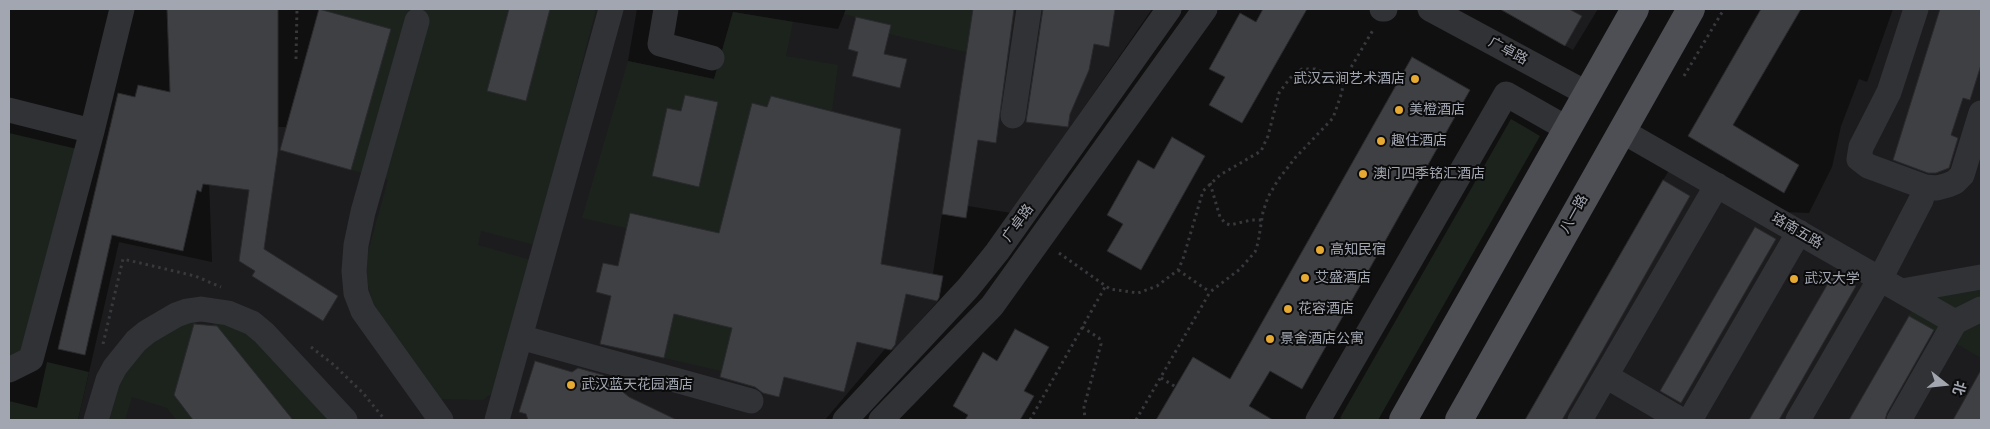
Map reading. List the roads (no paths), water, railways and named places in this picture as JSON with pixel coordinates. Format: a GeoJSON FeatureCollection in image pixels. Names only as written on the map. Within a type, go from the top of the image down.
{"type":"FeatureCollection","features":[{"type":"Feature","properties":{"kind":"main road"},"geometry":{"type":"LineString","coordinates":[[1403,420],[1566,128],[1635,9]]}},
{"type":"Feature","properties":{"kind":"main road","name":"八一路"},"geometry":{"type":"LineString","coordinates":[[1458,420],[1691,9]]}},
{"type":"Feature","properties":{"kind":"street"},"geometry":{"type":"LineString","coordinates":[[9,370],[31,359],[92,131],[122,9]]}},
{"type":"Feature","properties":{"kind":"street"},"geometry":{"type":"LineString","coordinates":[[498,420],[611,9]]}},
{"type":"Feature","properties":{"kind":"street"},"geometry":{"type":"LineString","coordinates":[[666,9],[660,44],[712,58]]}},
{"type":"Feature","properties":{"kind":"street"},"geometry":{"type":"LineString","coordinates":[[1013,116],[1029,9]]}},
{"type":"Feature","properties":{"kind":"street","name":"广卓路"},"geometry":{"type":"LineString","coordinates":[[845,420],[968,288],[997,252],[1169,9]]}},
{"type":"Feature","properties":{"kind":"street"},"geometry":{"type":"LineString","coordinates":[[881,420],[992,306],[1206,9]]}},
{"type":"Feature","properties":{"kind":"street","name":"广卓路"},"geometry":{"type":"LineString","coordinates":[[1430,9],[1586,93]]}},
{"type":"Feature","properties":{"kind":"street"},"geometry":{"type":"LineString","coordinates":[[1916,9],[1889,92],[1858,156],[1860,161],[1925,187],[1937,188],[1948,185],[1955,182],[1962,175],[1981,113]]}},
{"type":"Feature","properties":{"kind":"street"},"geometry":{"type":"LineString","coordinates":[[417,21],[363,212],[356,245],[354,272],[356,293],[363,311],[441,420]]}},
{"type":"Feature","properties":{"kind":"street"},"geometry":{"type":"LineString","coordinates":[[1318,420],[1506,94],[1566,128]]}},
{"type":"Feature","properties":{"kind":"street"},"geometry":{"type":"LineString","coordinates":[[9,110],[92,131]]}},
{"type":"Feature","properties":{"kind":"street","name":"珞南五路"},"geometry":{"type":"LineString","coordinates":[[1622,131],[1955,322]]}},
{"type":"Feature","properties":{"kind":"street"},"geometry":{"type":"LineString","coordinates":[[1580,420],[1717,186]]}},
{"type":"Feature","properties":{"kind":"street"},"geometry":{"type":"LineString","coordinates":[[1798,420],[1880,279],[1921,200],[1925,187]]}},
{"type":"Feature","properties":{"kind":"street"},"geometry":{"type":"LineString","coordinates":[[1690,420],[1799,232]]}},
{"type":"Feature","properties":{"kind":"street"},"geometry":{"type":"LineString","coordinates":[[1902,292],[1981,278]]}},
{"type":"Feature","properties":{"kind":"street"},"geometry":{"type":"LineString","coordinates":[[1899,420],[1955,322],[1981,309]]}},
{"type":"Feature","properties":{"kind":"street"},"geometry":{"type":"LineString","coordinates":[[96,420],[108,380],[115,367],[136,342],[147,332],[176,315],[187,311],[201,310],[228,313],[252,323],[264,333],[345,420]]}},
{"type":"Feature","properties":{"kind":"street"},"geometry":{"type":"LineString","coordinates":[[520,337],[752,401]]}},
{"type":"Feature","properties":{"kind":"street"},"geometry":{"type":"LineString","coordinates":[[1606,376],[1681,420]]}},
{"type":"Feature","properties":{"kind":"place","name":"武汉云涧艺术酒店"},"geometry":{"type":"Point","coordinates":[1415,79]}},
{"type":"Feature","properties":{"kind":"place","name":"美橙酒店"},"geometry":{"type":"Point","coordinates":[1399,110]}},
{"type":"Feature","properties":{"kind":"place","name":"趣住酒店"},"geometry":{"type":"Point","coordinates":[1381,141]}},
{"type":"Feature","properties":{"kind":"place","name":"澳门四季铭汇酒店"},"geometry":{"type":"Point","coordinates":[1363,174]}},
{"type":"Feature","properties":{"kind":"place","name":"高知民宿"},"geometry":{"type":"Point","coordinates":[1320,250]}},
{"type":"Feature","properties":{"kind":"place","name":"艾盛酒店"},"geometry":{"type":"Point","coordinates":[1305,278]}},
{"type":"Feature","properties":{"kind":"place","name":"武汉大学"},"geometry":{"type":"Point","coordinates":[1794,279]}},
{"type":"Feature","properties":{"kind":"place","name":"花容酒店"},"geometry":{"type":"Point","coordinates":[1288,309]}},
{"type":"Feature","properties":{"kind":"place","name":"景舍酒店公寓"},"geometry":{"type":"Point","coordinates":[1270,339]}},
{"type":"Feature","properties":{"kind":"place","name":"武汉蓝天花园酒店"},"geometry":{"type":"Point","coordinates":[571,385]}}]}
